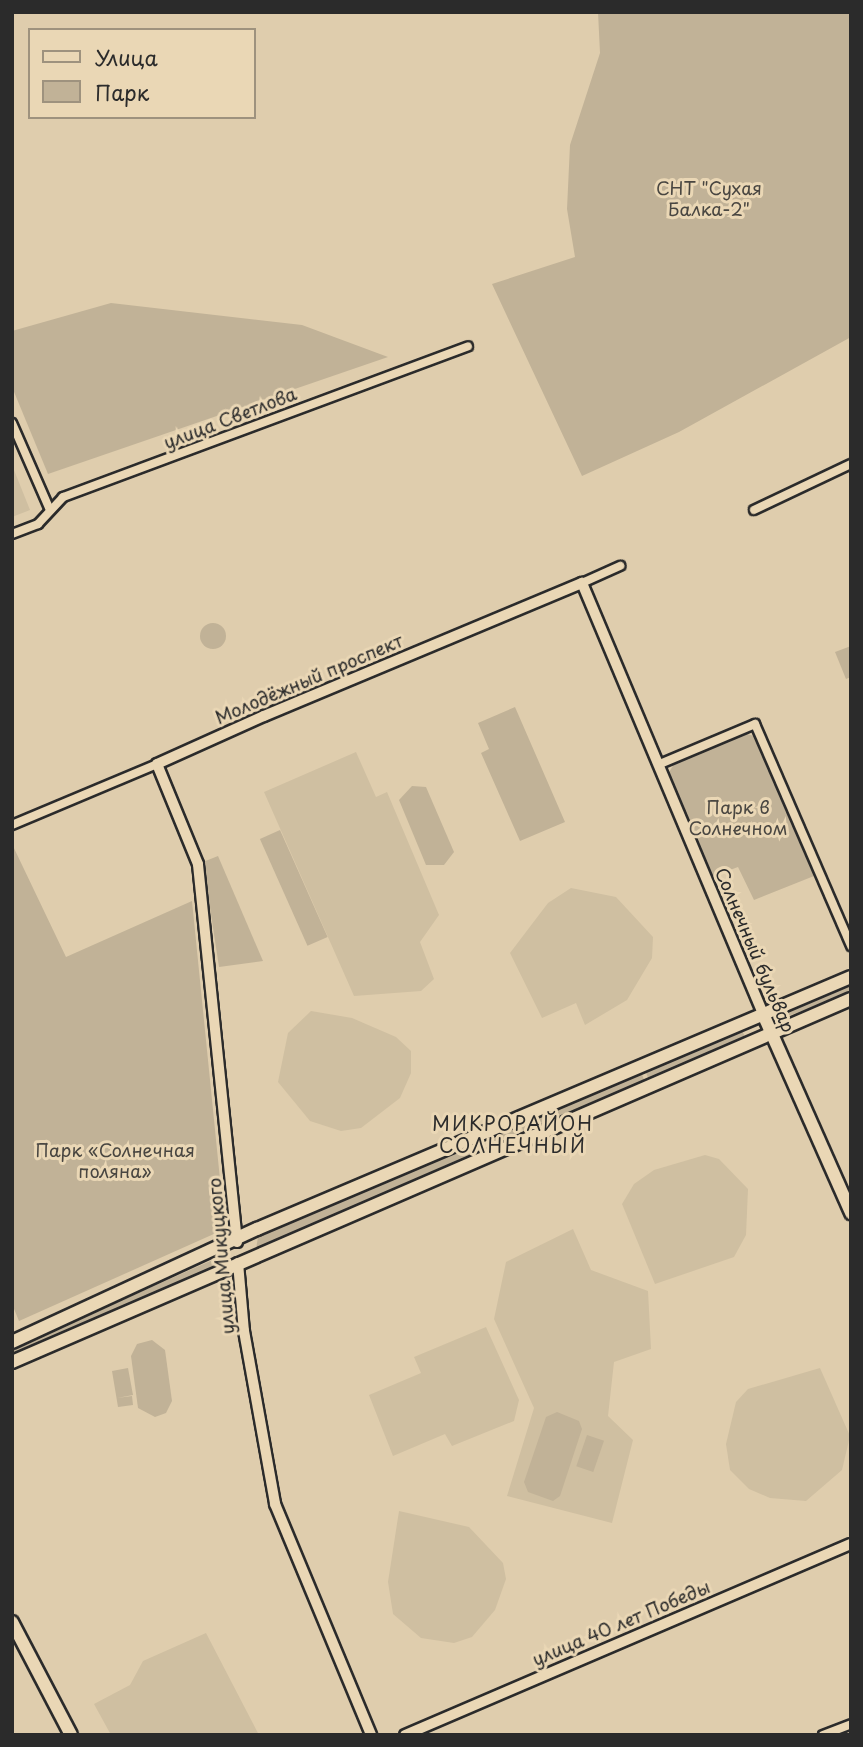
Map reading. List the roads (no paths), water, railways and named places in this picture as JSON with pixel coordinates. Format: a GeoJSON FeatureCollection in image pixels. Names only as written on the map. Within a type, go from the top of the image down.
{"type":"FeatureCollection","features":[{"type":"Feature","properties":{"kind":"main road"},"geometry":{"type":"LineString","coordinates":[[12,1342],[851,977]]}},
{"type":"Feature","properties":{"kind":"main road"},"geometry":{"type":"LineString","coordinates":[[12,1362],[482,1156],[772,1035],[851,999]]}},
{"type":"Feature","properties":{"kind":"main road","name":"Солнечный бульвар"},"geometry":{"type":"LineString","coordinates":[[763,1014],[851,1213]]}},
{"type":"Feature","properties":{"kind":"main road"},"geometry":{"type":"LineString","coordinates":[[475,1139],[482,1156]]}},
{"type":"Feature","properties":{"kind":"main road","name":"улица Микуцкого"},"geometry":{"type":"LineString","coordinates":[[237,1242],[238,1263]]}},
{"type":"Feature","properties":{"kind":"main road"},"geometry":{"type":"LineString","coordinates":[[12,1622],[71,1735]]}},
{"type":"Feature","properties":{"kind":"street","name":"улица Светлова"},"geometry":{"type":"LineString","coordinates":[[12,534],[38,524],[63,497],[468,346]]}},
{"type":"Feature","properties":{"kind":"street"},"geometry":{"type":"LineString","coordinates":[[12,423],[50,510]]}},
{"type":"Feature","properties":{"kind":"street"},"geometry":{"type":"LineString","coordinates":[[754,510],[851,464]]}},
{"type":"Feature","properties":{"kind":"street","name":"Молодёжный проспект"},"geometry":{"type":"LineString","coordinates":[[12,825],[620,566]]}},
{"type":"Feature","properties":{"kind":"street","name":"Солнечный бульвар"},"geometry":{"type":"LineString","coordinates":[[582,583],[763,1014]]}},
{"type":"Feature","properties":{"kind":"street"},"geometry":{"type":"LineString","coordinates":[[660,764],[755,724],[851,946]]}},
{"type":"Feature","properties":{"kind":"street","name":"улица Микуцкого"},"geometry":{"type":"LineString","coordinates":[[157,764],[198,864],[237,1242]]}},
{"type":"Feature","properties":{"kind":"street","name":"улица Микуцкого"},"geometry":{"type":"LineString","coordinates":[[238,1263],[244,1331],[275,1504],[371,1735]]}},
{"type":"Feature","properties":{"kind":"street","name":"улица 40 лет Победы"},"geometry":{"type":"LineString","coordinates":[[405,1735],[851,1544]]}},
{"type":"Feature","properties":{"kind":"street"},"geometry":{"type":"LineString","coordinates":[[823,1735],[851,1724]]}},
{"type":"Feature","properties":{"kind":"district","name":"МИКРОРАЙОН СОЛНЕЧНЫЙ"},"geometry":{"type":"Point","coordinates":[513,1135]}},
{"type":"Feature","properties":{"kind":"park label","name":"СНТ \"Сухая Балка-2\""},"geometry":{"type":"Point","coordinates":[709,199]}},
{"type":"Feature","properties":{"kind":"park label","name":"Парк в Солнечном"},"geometry":{"type":"Point","coordinates":[738,818]}},
{"type":"Feature","properties":{"kind":"park label","name":"Парк «Солнечная поляна»"},"geometry":{"type":"Point","coordinates":[115,1161]}}]}
